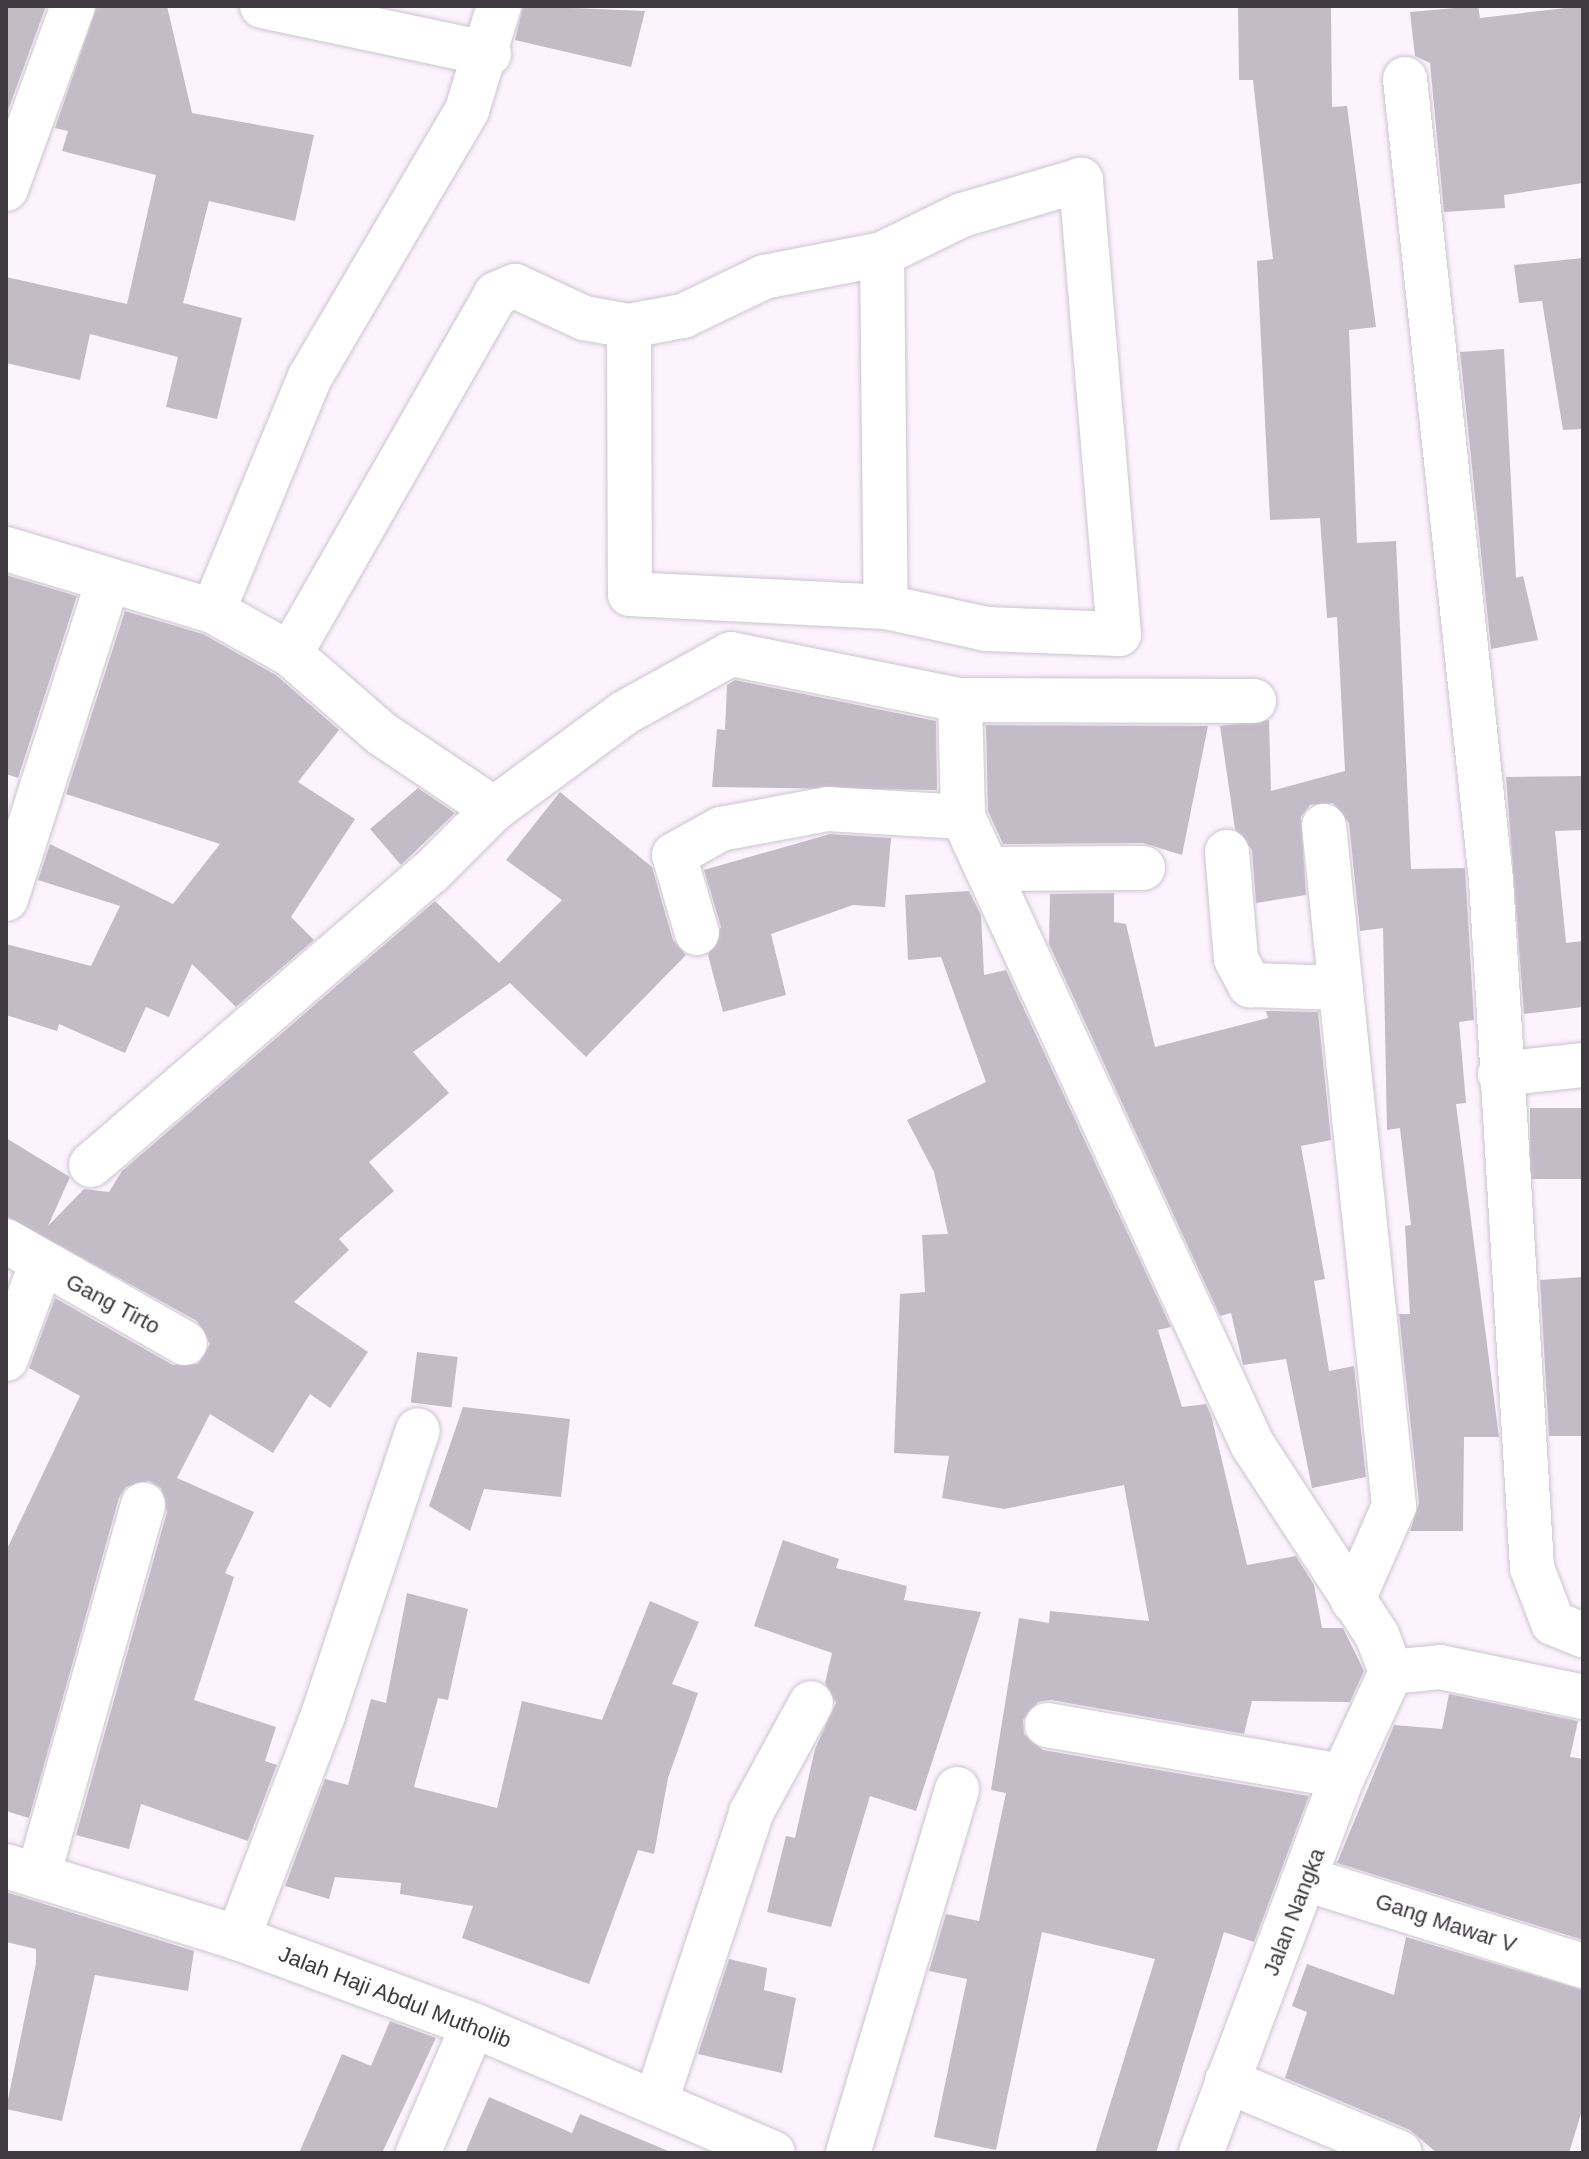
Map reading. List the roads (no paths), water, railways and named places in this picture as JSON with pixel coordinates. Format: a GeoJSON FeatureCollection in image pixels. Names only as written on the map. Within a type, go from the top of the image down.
{"type":"FeatureCollection","features":[{"type":"Feature","properties":{"kind":"street"},"geometry":{"type":"LineString","coordinates":[[6,189],[73,6]]}},
{"type":"Feature","properties":{"kind":"street"},"geometry":{"type":"LineString","coordinates":[[262,6],[489,54]]}},
{"type":"Feature","properties":{"kind":"street"},"geometry":{"type":"LineString","coordinates":[[213,611],[310,377],[467,110],[489,54],[499,6]]}},
{"type":"Feature","properties":{"kind":"street"},"geometry":{"type":"LineString","coordinates":[[1405,79],[1491,880],[1500,1074],[1532,1568],[1553,1623],[1583,1635]]}},
{"type":"Feature","properties":{"kind":"street"},"geometry":{"type":"LineString","coordinates":[[290,654],[496,294],[515,286],[584,318],[629,326],[683,316],[764,277],[882,254],[962,215],[1081,180],[1119,634],[987,629],[886,607],[630,594],[629,326]]}},
{"type":"Feature","properties":{"kind":"street"},"geometry":{"type":"LineString","coordinates":[[882,254],[886,607]]}},
{"type":"Feature","properties":{"kind":"street"},"geometry":{"type":"LineString","coordinates":[[6,549],[107,584],[213,611],[290,654],[382,734],[494,809]]}},
{"type":"Feature","properties":{"kind":"street"},"geometry":{"type":"LineString","coordinates":[[6,899],[107,584]]}},
{"type":"Feature","properties":{"kind":"street"},"geometry":{"type":"LineString","coordinates":[[91,1165],[494,809],[624,713],[731,654],[960,700],[1254,701]]}},
{"type":"Feature","properties":{"kind":"street"},"geometry":{"type":"LineString","coordinates":[[960,700],[963,817],[1252,1444],[1353,1600],[1391,1672],[1440,1667],[1583,1697]]}},
{"type":"Feature","properties":{"kind":"street"},"geometry":{"type":"LineString","coordinates":[[697,933],[674,855],[721,829],[828,809],[963,817]]}},
{"type":"Feature","properties":{"kind":"street"},"geometry":{"type":"LineString","coordinates":[[1324,826],[1394,1506],[1353,1600]]}},
{"type":"Feature","properties":{"kind":"street"},"geometry":{"type":"LineString","coordinates":[[1227,852],[1236,959],[1250,985],[1341,988]]}},
{"type":"Feature","properties":{"kind":"street"},"geometry":{"type":"LineString","coordinates":[[988,869],[1143,868]]}},
{"type":"Feature","properties":{"kind":"street"},"geometry":{"type":"LineString","coordinates":[[1500,1074],[1583,1065]]}},
{"type":"Feature","properties":{"kind":"street","name":"Gang Tirto"},"geometry":{"type":"LineString","coordinates":[[6,1359],[23,1253],[185,1343]]}},
{"type":"Feature","properties":{"kind":"street"},"geometry":{"type":"LineString","coordinates":[[238,1938],[323,1715],[418,1430]]}},
{"type":"Feature","properties":{"kind":"street"},"geometry":{"type":"LineString","coordinates":[[22,1871],[143,1505]]}},
{"type":"Feature","properties":{"kind":"street","name":"Jalan Nangka"},"geometry":{"type":"LineString","coordinates":[[1201,2153],[1309,1880],[1343,1776],[1391,1672]]}},
{"type":"Feature","properties":{"kind":"street"},"geometry":{"type":"LineString","coordinates":[[657,2098],[751,1813],[811,1703]]}},
{"type":"Feature","properties":{"kind":"street"},"geometry":{"type":"LineString","coordinates":[[1047,1725],[1343,1776]]}},
{"type":"Feature","properties":{"kind":"street"},"geometry":{"type":"LineString","coordinates":[[848,2153],[957,1789]]}},
{"type":"Feature","properties":{"kind":"street","name":"Jalah Haji Abdul Mutholib"},"geometry":{"type":"LineString","coordinates":[[22,1871],[238,1938],[473,2025],[657,2098],[773,2153]]}},
{"type":"Feature","properties":{"kind":"street","name":"Gang Mawar V"},"geometry":{"type":"LineString","coordinates":[[1309,1880],[1583,1966]]}},
{"type":"Feature","properties":{"kind":"street"},"geometry":{"type":"LineString","coordinates":[[418,2153],[473,2025]]}},
{"type":"Feature","properties":{"kind":"street"},"geometry":{"type":"LineString","coordinates":[[1227,2081],[1400,2153]]}}]}
